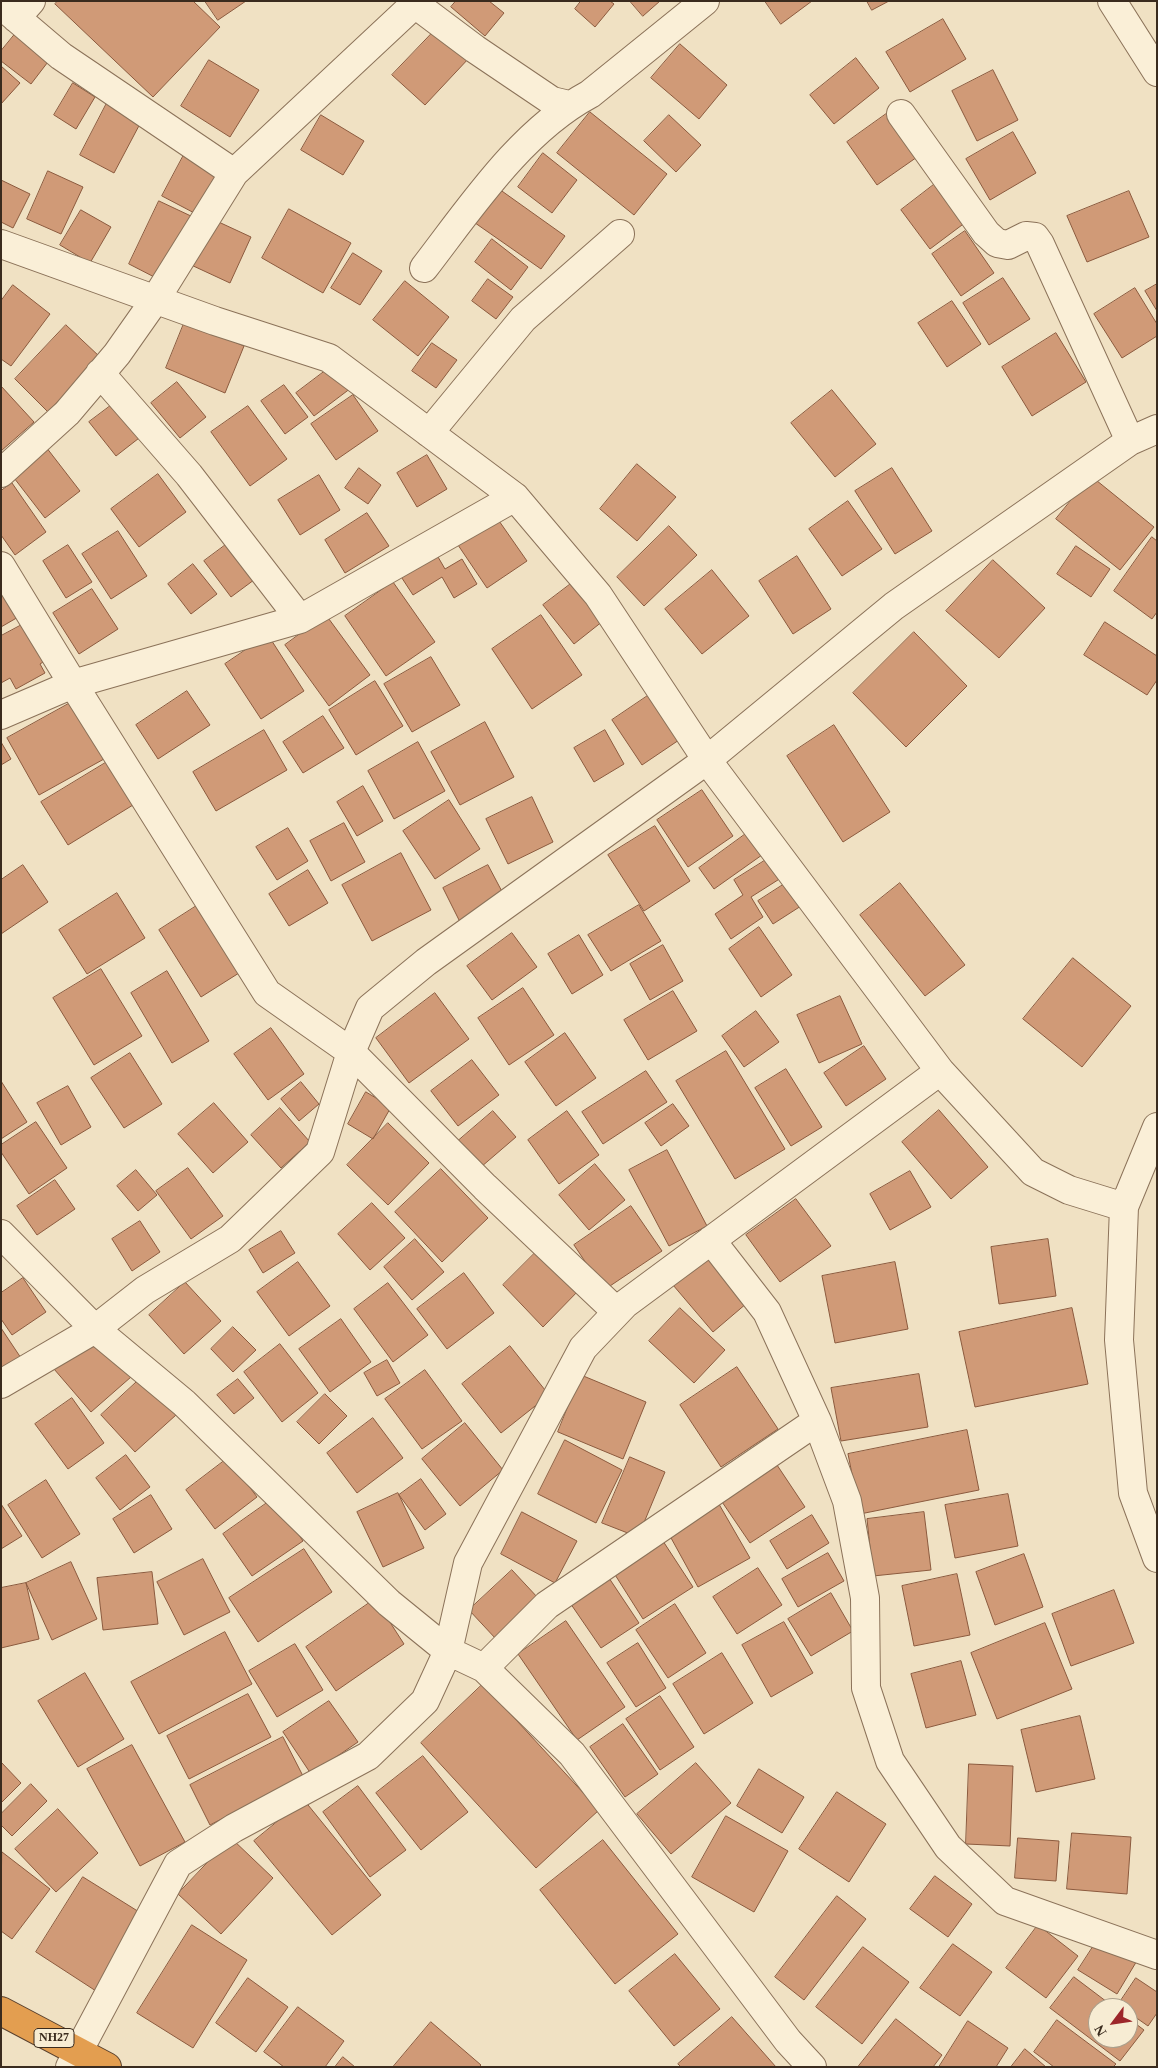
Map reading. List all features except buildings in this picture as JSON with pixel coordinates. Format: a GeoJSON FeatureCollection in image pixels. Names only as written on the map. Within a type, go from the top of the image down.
{"type":"FeatureCollection","features":[{"type":"Feature","properties":{"kind":"highway","name":"NH27"},"geometry":{"type":"LineString","coordinates":[[1,2011],[74,2059],[107,2067]]}},
{"type":"Feature","properties":{"kind":"street"},"geometry":{"type":"LineString","coordinates":[[424,268],[506,162],[569,105],[590,94],[705,1]]}},
{"type":"Feature","properties":{"kind":"street"},"geometry":{"type":"LineString","coordinates":[[1112,1],[1157,72]]}},
{"type":"Feature","properties":{"kind":"street"},"geometry":{"type":"LineString","coordinates":[[1,472],[67,414],[117,354],[156,300],[234,173],[416,3],[475,49],[552,101],[569,105]]}},
{"type":"Feature","properties":{"kind":"street"},"geometry":{"type":"LineString","coordinates":[[16,8],[61,56],[234,173]]}},
{"type":"Feature","properties":{"kind":"street"},"geometry":{"type":"LineString","coordinates":[[901,114],[986,233],[996,243],[1008,246],[1026,236],[1035,237],[1040,244],[1130,442]]}},
{"type":"Feature","properties":{"kind":"street"},"geometry":{"type":"LineString","coordinates":[[429,433],[523,319],[620,234]]}},
{"type":"Feature","properties":{"kind":"street"},"geometry":{"type":"LineString","coordinates":[[1,244],[156,300],[329,358],[515,498],[598,595],[707,760],[940,1071],[1033,1172],[1069,1190],[1124,1207]]}},
{"type":"Feature","properties":{"kind":"street"},"geometry":{"type":"LineString","coordinates":[[100,373],[189,475],[300,619]]}},
{"type":"Feature","properties":{"kind":"street"},"geometry":{"type":"LineString","coordinates":[[1,1384],[95,1329],[145,1290],[230,1239],[320,1152],[351,1052],[370,1008],[426,962],[707,760],[894,606],[1130,442],[1157,429]]}},
{"type":"Feature","properties":{"kind":"street"},"geometry":{"type":"LineString","coordinates":[[1,715],[73,684],[300,619],[515,498]]}},
{"type":"Feature","properties":{"kind":"street"},"geometry":{"type":"LineString","coordinates":[[1,566],[267,993],[351,1052],[485,1188],[616,1312]]}},
{"type":"Feature","properties":{"kind":"street"},"geometry":{"type":"LineString","coordinates":[[74,2059],[178,1864],[234,1828],[368,1756],[425,1701],[448,1651],[468,1563],[583,1348],[625,1304],[940,1071]]}},
{"type":"Feature","properties":{"kind":"street"},"geometry":{"type":"LineString","coordinates":[[1157,1127],[1124,1207],[1119,1340],[1133,1493],[1157,1558]]}},
{"type":"Feature","properties":{"kind":"street"},"geometry":{"type":"LineString","coordinates":[[1,1234],[95,1329],[184,1403],[389,1603],[448,1651],[484,1668],[572,1754],[788,2040],[812,2067]]}},
{"type":"Feature","properties":{"kind":"street"},"geometry":{"type":"LineString","coordinates":[[711,1240],[767,1312],[817,1421],[847,1501],[865,1598],[866,1688],[890,1761],[948,1847],[1005,1901],[1157,1955]]}},
{"type":"Feature","properties":{"kind":"street"},"geometry":{"type":"LineString","coordinates":[[484,1668],[547,1605],[817,1421]]}}]}
